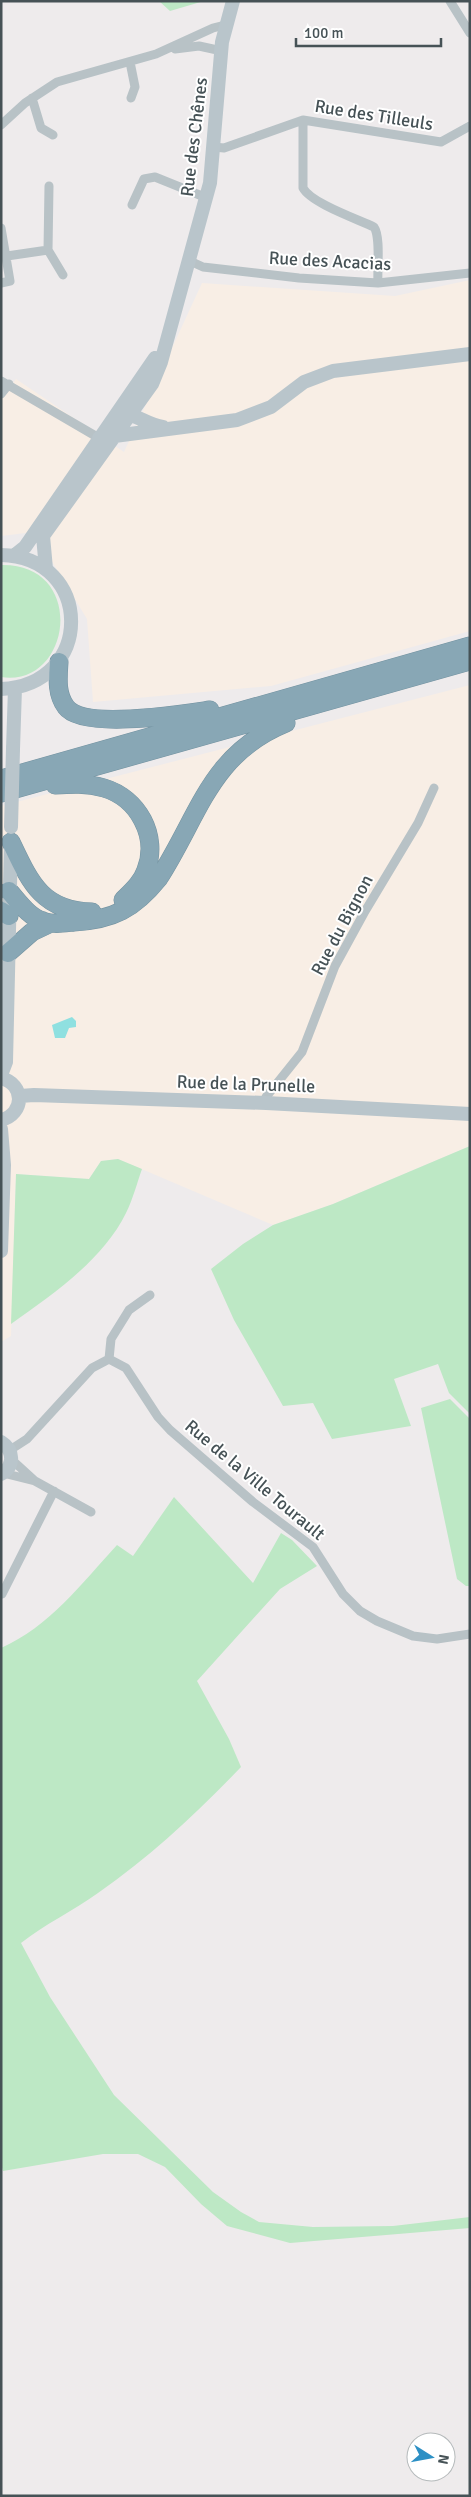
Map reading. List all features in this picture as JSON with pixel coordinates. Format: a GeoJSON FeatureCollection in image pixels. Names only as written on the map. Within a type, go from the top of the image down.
{"type":"FeatureCollection","features":[{"type":"Feature","properties":{"kind":"highway"},"geometry":{"type":"LineString","coordinates":[[1,779],[470,646]]}},
{"type":"Feature","properties":{"kind":"highway"},"geometry":{"type":"LineString","coordinates":[[59,662],[57,682],[62,699],[67,709],[80,717],[104,720],[196,712],[226,707],[250,708]]}},
{"type":"Feature","properties":{"kind":"highway"},"geometry":{"type":"LineString","coordinates":[[1,793],[470,662]]}},
{"type":"Feature","properties":{"kind":"highway"},"geometry":{"type":"LineString","coordinates":[[10,891],[30,913],[42,921],[52,923],[108,918],[136,903],[159,878],[213,782],[235,754],[265,732],[356,694]]}},
{"type":"Feature","properties":{"kind":"highway"},"geometry":{"type":"LineString","coordinates":[[11,835],[32,884],[48,900],[70,910],[94,912],[121,902],[141,881],[146,870],[149,858],[148,834],[144,821],[127,800],[105,788],[92,785],[34,783]]}},
{"type":"Feature","properties":{"kind":"highway"},"geometry":{"type":"LineString","coordinates":[[8,954],[32,932],[52,923]]}},
{"type":"Feature","properties":{"kind":"street","name":"Rue des Chênes"},"geometry":{"type":"LineString","coordinates":[[8,555],[25,547],[99,438],[152,384],[169,333],[207,198],[214,147],[222,51],[226,25],[233,1]]}},
{"type":"Feature","properties":{"kind":"street"},"geometry":{"type":"LineString","coordinates":[[450,1],[470,33]]}},
{"type":"Feature","properties":{"kind":"street"},"geometry":{"type":"LineString","coordinates":[[1,125],[32,98],[57,82],[130,62],[168,49],[213,28],[226,25]]}},
{"type":"Feature","properties":{"kind":"street"},"geometry":{"type":"LineString","coordinates":[[168,49],[199,46],[222,51]]}},
{"type":"Feature","properties":{"kind":"street"},"geometry":{"type":"LineString","coordinates":[[130,62],[135,87],[131,98]]}},
{"type":"Feature","properties":{"kind":"street"},"geometry":{"type":"LineString","coordinates":[[32,98],[41,128],[53,135]]}},
{"type":"Feature","properties":{"kind":"street"},"geometry":{"type":"LineString","coordinates":[[303,120],[302,188],[306,194],[374,227],[379,240],[377,257],[378,283]]}},
{"type":"Feature","properties":{"kind":"street","name":"Rue des Tilleuls"},"geometry":{"type":"LineString","coordinates":[[214,147],[224,148],[303,120],[441,142],[470,126]]}},
{"type":"Feature","properties":{"kind":"street"},"geometry":{"type":"LineString","coordinates":[[132,205],[144,178],[155,177],[207,198]]}},
{"type":"Feature","properties":{"kind":"street"},"geometry":{"type":"LineString","coordinates":[[48,186],[48,250],[63,275]]}},
{"type":"Feature","properties":{"kind":"street"},"geometry":{"type":"LineString","coordinates":[[1,228],[10,281],[1,283]]}},
{"type":"Feature","properties":{"kind":"street"},"geometry":{"type":"LineString","coordinates":[[7,256],[48,250]]}},
{"type":"Feature","properties":{"kind":"street","name":"Rue des Acacias"},"geometry":{"type":"LineString","coordinates":[[190,261],[203,267],[299,278],[378,283],[470,273]]}},
{"type":"Feature","properties":{"kind":"street","name":"Rue des Chênes"},"geometry":{"type":"LineString","coordinates":[[46,569],[43,536],[115,437],[124,414],[169,333]]}},
{"type":"Feature","properties":{"kind":"street"},"geometry":{"type":"LineString","coordinates":[[1,394],[5,382],[99,438],[115,437],[237,420],[271,407],[304,382],[333,371],[470,354]]}},
{"type":"Feature","properties":{"kind":"street"},"geometry":{"type":"LineString","coordinates":[[124,414],[153,426],[173,428]]}},
{"type":"Feature","properties":{"kind":"street"},"geometry":{"type":"LineString","coordinates":[[71,495],[74,484],[102,445],[99,438]]}},
{"type":"Feature","properties":{"kind":"street"},"geometry":{"type":"LineString","coordinates":[[1,1120],[13,1115],[17,1109],[20,1096],[14,1083],[1,1076],[6,1062],[8,954],[5,914],[10,891],[14,749],[8,689],[32,684],[47,674],[59,662],[67,647],[72,629],[71,611],[62,586],[46,569],[26,558],[8,555]]}},
{"type":"Feature","properties":{"kind":"street","name":"Rue du Bignon"},"geometry":{"type":"LineString","coordinates":[[266,1103],[266,1097],[302,1052],[335,966],[364,912],[418,823],[434,788]]}},
{"type":"Feature","properties":{"kind":"street","name":"Rue de la Prunelle"},"geometry":{"type":"LineString","coordinates":[[20,1096],[45,1095],[266,1103],[470,1114]]}},
{"type":"Feature","properties":{"kind":"street"},"geometry":{"type":"LineString","coordinates":[[1,1130],[4,1165],[1,1251]]}},
{"type":"Feature","properties":{"kind":"street"},"geometry":{"type":"LineString","coordinates":[[92,1512],[35,1481],[2,1474],[8,1451],[27,1439],[92,1368],[109,1359],[111,1339],[129,1310],[150,1295]]}},
{"type":"Feature","properties":{"kind":"street","name":"Rue de la Ville Tourault"},"geometry":{"type":"LineString","coordinates":[[109,1359],[126,1368],[158,1417],[170,1430],[253,1502],[313,1547],[343,1594],[360,1612],[413,1636],[437,1639],[470,1634]]}},
{"type":"Feature","properties":{"kind":"street"},"geometry":{"type":"LineString","coordinates":[[8,1451],[35,1481]]}},
{"type":"Feature","properties":{"kind":"street"},"geometry":{"type":"LineString","coordinates":[[2,1594],[54,1490]]}},
{"type":"Feature","properties":{"kind":"shaded area"},"geometry":{"type":"Polygon","coordinates":[[[470,280],[470,631],[271,686],[93,702],[87,619],[34,532],[1,536],[1,398],[16,379],[124,452],[202,283],[395,296],[470,280]]]}},
{"type":"Feature","properties":{"kind":"shaded area"},"geometry":{"type":"Polygon","coordinates":[[[470,685],[470,1146],[333,1204],[273,1225],[118,1159],[101,1161],[89,1179],[16,1174],[11,1336],[1,1342],[1,806],[470,685]]]}},
{"type":"Feature","properties":{"kind":"green space"},"geometry":{"type":"Polygon","coordinates":[[[159,1],[204,1],[170,11],[159,1]]]}},
{"type":"Feature","properties":{"kind":"green space"},"geometry":{"type":"Polygon","coordinates":[[[1,565],[29,570],[48,583],[58,602],[60,624],[55,646],[43,664],[25,675],[1,677],[1,565]]]}},
{"type":"Feature","properties":{"kind":"green space"},"geometry":{"type":"Polygon","coordinates":[[[470,1146],[470,1414],[449,1393],[438,1364],[394,1379],[411,1426],[332,1439],[313,1403],[283,1406],[234,1320],[211,1269],[243,1244],[273,1225],[333,1204],[470,1146]]]}},
{"type":"Feature","properties":{"kind":"green space"},"geometry":{"type":"Polygon","coordinates":[[[118,1159],[142,1169],[133,1197],[116,1230],[91,1261],[76,1275],[11,1324],[16,1174],[89,1179],[101,1161],[118,1159]]]}},
{"type":"Feature","properties":{"kind":"green space"},"geometry":{"type":"Polygon","coordinates":[[[450,1399],[470,1419],[470,1586],[466,1586],[457,1579],[421,1408],[450,1399]]]}},
{"type":"Feature","properties":{"kind":"green space"},"geometry":{"type":"Polygon","coordinates":[[[174,1497],[253,1583],[281,1533],[292,1540],[317,1566],[280,1589],[197,1681],[229,1739],[241,1767],[208,1801],[137,1864],[88,1900],[21,1943],[50,1997],[114,2095],[213,2192],[241,2212],[259,2222],[313,2227],[393,2226],[470,2217],[470,2228],[290,2243],[227,2226],[201,2204],[165,2167],[138,2154],[103,2154],[3,2171],[1,2164],[1,1648],[18,1639],[50,1616],[78,1589],[117,1545],[133,1556],[174,1497]]]}},
{"type":"Feature","properties":{"kind":"water"},"geometry":{"type":"Polygon","coordinates":[[[72,1017],[76,1021],[76,1027],[69,1028],[65,1038],[55,1038],[52,1025],[72,1017]]]}}]}
